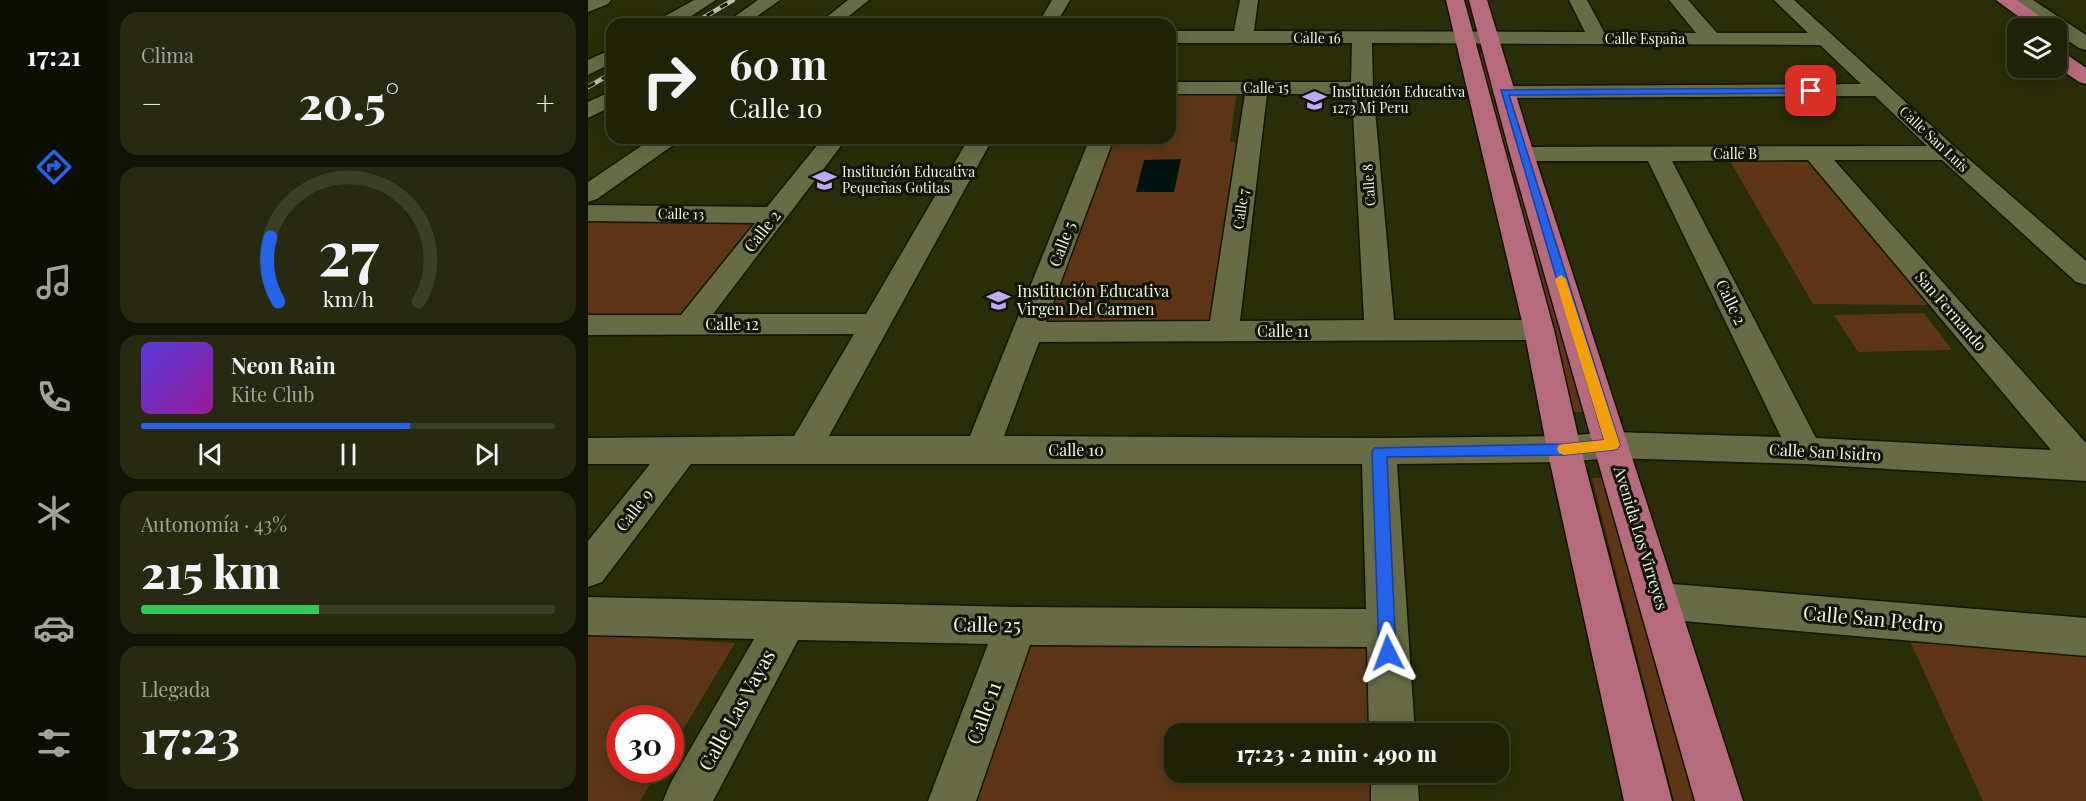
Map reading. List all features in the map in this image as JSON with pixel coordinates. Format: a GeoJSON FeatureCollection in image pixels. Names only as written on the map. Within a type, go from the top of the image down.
{"type":"FeatureCollection","features":[{"type":"Feature","properties":{"kind":"main road","name":"Avenida Los Virreyes"},"geometry":{"type":"LineString","coordinates":[[1455,0],[1504,92],[1719,801]]}},
{"type":"Feature","properties":{"kind":"main road","name":"Avenida Los Virreyes"},"geometry":{"type":"LineString","coordinates":[[1478,0],[1476,38],[1564,449],[1648,801]]}},
{"type":"Feature","properties":{"kind":"main road"},"geometry":{"type":"LineString","coordinates":[[1996,3],[2009,18]]}},
{"type":"Feature","properties":{"kind":"main road"},"geometry":{"type":"LineString","coordinates":[[1996,3],[2026,18]]}},
{"type":"Feature","properties":{"kind":"main road"},"geometry":{"type":"LineString","coordinates":[[2067,43],[2086,56]]}},
{"type":"Feature","properties":{"kind":"main road"},"geometry":{"type":"LineString","coordinates":[[2067,64],[2086,78]]}},
{"type":"Feature","properties":{"kind":"street"},"geometry":{"type":"LineString","coordinates":[[588,7],[602,0]]}},
{"type":"Feature","properties":{"kind":"street"},"geometry":{"type":"LineString","coordinates":[[676,18],[707,0]]}},
{"type":"Feature","properties":{"kind":"street"},"geometry":{"type":"LineString","coordinates":[[742,18],[771,0]]}},
{"type":"Feature","properties":{"kind":"street"},"geometry":{"type":"LineString","coordinates":[[835,18],[860,0]]}},
{"type":"Feature","properties":{"kind":"street"},"geometry":{"type":"LineString","coordinates":[[1050,18],[1060,0]]}},
{"type":"Feature","properties":{"kind":"street"},"geometry":{"type":"LineString","coordinates":[[1243,37],[1249,0]]}},
{"type":"Feature","properties":{"kind":"street"},"geometry":{"type":"LineString","coordinates":[[1578,0],[1597,39]]}},
{"type":"Feature","properties":{"kind":"street"},"geometry":{"type":"LineString","coordinates":[[1678,0],[1712,39]]}},
{"type":"Feature","properties":{"kind":"street","name":"Calle San Luis"},"geometry":{"type":"LineString","coordinates":[[1783,0],[1948,153],[2086,276]]}},
{"type":"Feature","properties":{"kind":"street"},"geometry":{"type":"LineString","coordinates":[[2021,0],[2086,44]]}},
{"type":"Feature","properties":{"kind":"street","name":"Calle 16"},"geometry":{"type":"LineString","coordinates":[[1176,38],[1476,38]]}},
{"type":"Feature","properties":{"kind":"street","name":"Calle España"},"geometry":{"type":"LineString","coordinates":[[1476,38],[1826,39]]}},
{"type":"Feature","properties":{"kind":"street","name":"Calle 8"},"geometry":{"type":"LineString","coordinates":[[1362,39],[1362,88],[1380,330]]}},
{"type":"Feature","properties":{"kind":"street"},"geometry":{"type":"LineString","coordinates":[[588,69],[606,58]]}},
{"type":"Feature","properties":{"kind":"street","name":"Calle 15"},"geometry":{"type":"LineString","coordinates":[[1176,88],[1362,88]]}},
{"type":"Feature","properties":{"kind":"street","name":"Calle 7"},"geometry":{"type":"LineString","coordinates":[[1224,331],[1257,88]]}},
{"type":"Feature","properties":{"kind":"street"},"geometry":{"type":"LineString","coordinates":[[1504,92],[1882,90]]}},
{"type":"Feature","properties":{"kind":"street"},"geometry":{"type":"LineString","coordinates":[[588,111],[606,100]]}},
{"type":"Feature","properties":{"kind":"street"},"geometry":{"type":"LineString","coordinates":[[588,194],[659,144]]}},
{"type":"Feature","properties":{"kind":"street","name":"Calle 2"},"geometry":{"type":"LineString","coordinates":[[688,324],[830,144]]}},
{"type":"Feature","properties":{"kind":"street"},"geometry":{"type":"LineString","coordinates":[[804,449],[978,144]]}},
{"type":"Feature","properties":{"kind":"street","name":"Calle 5"},"geometry":{"type":"LineString","coordinates":[[982,449],[1100,144]]}},
{"type":"Feature","properties":{"kind":"street","name":"Calle B"},"geometry":{"type":"LineString","coordinates":[[1522,154],[1948,153]]}},
{"type":"Feature","properties":{"kind":"street","name":"Calle 2"},"geometry":{"type":"LineString","coordinates":[[1657,154],[1805,451]]}},
{"type":"Feature","properties":{"kind":"street","name":"San Fernando"},"geometry":{"type":"LineString","coordinates":[[1815,154],[2086,466]]}},
{"type":"Feature","properties":{"kind":"street","name":"Calle 13"},"geometry":{"type":"LineString","coordinates":[[588,213],[775,215]]}},
{"type":"Feature","properties":{"kind":"street","name":"Calle 12"},"geometry":{"type":"LineString","coordinates":[[588,325],[877,324]]}},
{"type":"Feature","properties":{"kind":"street","name":"Calle 11"},"geometry":{"type":"LineString","coordinates":[[1028,332],[1539,330]]}},
{"type":"Feature","properties":{"kind":"street","name":"Calle San Isidro"},"geometry":{"type":"LineString","coordinates":[[1564,449],[1612,445],[1805,451],[2086,466]]}},
{"type":"Feature","properties":{"kind":"street","name":"Calle 10"},"geometry":{"type":"LineString","coordinates":[[588,451],[982,449],[1379,452],[1564,449]]}},
{"type":"Feature","properties":{"kind":"street","name":"Calle 9"},"geometry":{"type":"LineString","coordinates":[[588,570],[681,452]]}},
{"type":"Feature","properties":{"kind":"street"},"geometry":{"type":"LineString","coordinates":[[1379,452],[1391,723]]}},
{"type":"Feature","properties":{"kind":"street","name":"Calle San Pedro"},"geometry":{"type":"LineString","coordinates":[[1660,601],[2086,637]]}},
{"type":"Feature","properties":{"kind":"street","name":"Calle 25"},"geometry":{"type":"LineString","coordinates":[[588,616],[1016,626],[1386,628]]}},
{"type":"Feature","properties":{"kind":"street","name":"Calle Las Vayas"},"geometry":{"type":"LineString","coordinates":[[687,801],[787,619]]}},
{"type":"Feature","properties":{"kind":"street","name":"Calle 11"},"geometry":{"type":"LineString","coordinates":[[952,801],[1016,626]]}},
{"type":"Feature","properties":{"kind":"street"},"geometry":{"type":"LineString","coordinates":[[1394,783],[1395,801]]}},
{"type":"Feature","properties":{"kind":"shaded area"},"geometry":{"type":"Polygon","coordinates":[[[1479,53],[1491,53],[1594,412],[1572,412],[1479,53]]]}},
{"type":"Feature","properties":{"kind":"shaded area"},"geometry":{"type":"Polygon","coordinates":[[[1237,90],[1230,141],[1243,145],[1242,154],[1233,162],[1214,322],[1041,323],[1106,144],[1176,144],[1176,91],[1237,90]]]}},
{"type":"Feature","properties":{"kind":"shaded area"},"geometry":{"type":"Polygon","coordinates":[[[1727,156],[1806,157],[1935,305],[1813,304],[1727,156]]]}},
{"type":"Feature","properties":{"kind":"shaded area"},"geometry":{"type":"Polygon","coordinates":[[[1181,159],[1174,192],[1136,192],[1144,160],[1181,159]]]}},
{"type":"Feature","properties":{"kind":"shaded area"},"geometry":{"type":"Polygon","coordinates":[[[588,218],[766,221],[688,316],[588,315],[588,218]]]}},
{"type":"Feature","properties":{"kind":"shaded area"},"geometry":{"type":"Polygon","coordinates":[[[1924,313],[1952,350],[1858,352],[1834,315],[1924,313]]]}},
{"type":"Feature","properties":{"kind":"shaded area"},"geometry":{"type":"Polygon","coordinates":[[[1592,478],[1612,478],[1706,801],[1674,801],[1592,478]]]}},
{"type":"Feature","properties":{"kind":"shaded area"},"geometry":{"type":"Polygon","coordinates":[[[588,634],[735,643],[684,728],[684,705],[606,705],[606,783],[651,783],[640,801],[588,801],[588,634]]]}},
{"type":"Feature","properties":{"kind":"shaded area"},"geometry":{"type":"Polygon","coordinates":[[[1909,639],[2086,652],[2086,801],[1983,801],[1909,639]]]}},
{"type":"Feature","properties":{"kind":"shaded area"},"geometry":{"type":"Polygon","coordinates":[[[1028,641],[1371,649],[1373,723],[1164,723],[1164,783],[1375,783],[1375,801],[972,801],[1028,641]]]}},
{"type":"Feature","properties":{"kind":"railway"},"geometry":{"type":"LineString","coordinates":[[703,18],[733,0]]}},
{"type":"Feature","properties":{"kind":"railway"},"geometry":{"type":"LineString","coordinates":[[588,87],[606,76]]}},
{"type":"Feature","properties":{"kind":"slow traffic"},"geometry":{"type":"LineString","coordinates":[[1561,279],[1612,445],[1564,449]]}},
{"type":"Feature","properties":{"kind":"place","name":"Institución Educativa 1273 Mi Peru"},"geometry":{"type":"Point","coordinates":[1314,100]}},
{"type":"Feature","properties":{"kind":"place","name":"Institución Educativa Pequeñas Gotitas"},"geometry":{"type":"Point","coordinates":[824,180]}},
{"type":"Feature","properties":{"kind":"place","name":"Institución Educativa Virgen Del Carmen"},"geometry":{"type":"Point","coordinates":[999,300]}},
{"type":"Feature","properties":{"kind":"route"},"geometry":{"type":"LineString","coordinates":[[1388,653],[1379,452],[1564,449],[1612,445],[1504,92],[1811,91]]}}]}
